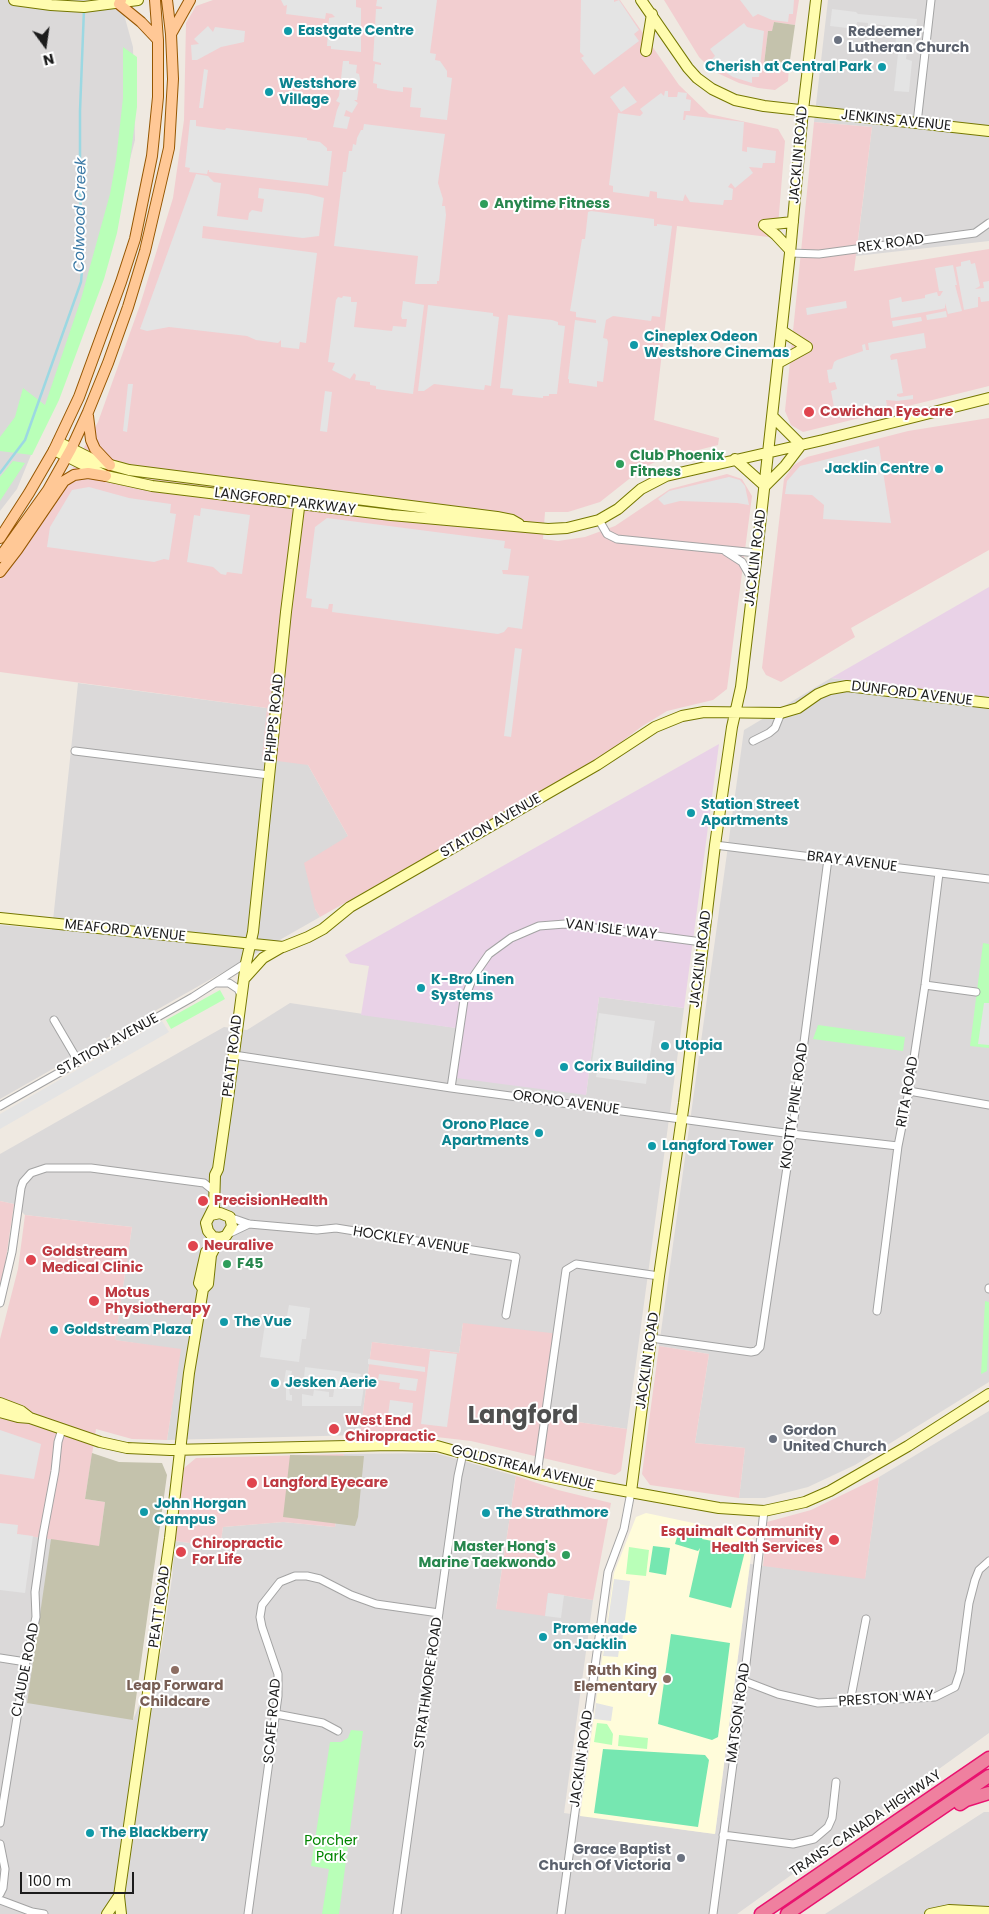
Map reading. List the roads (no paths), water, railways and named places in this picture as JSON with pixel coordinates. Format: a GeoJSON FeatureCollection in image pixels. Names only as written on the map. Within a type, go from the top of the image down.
{"type":"FeatureCollection","features":[{"type":"Feature","properties":{"kind":"highway","name":"TRANS-CANADA HIGHWAY"},"geometry":{"type":"LineString","coordinates":[[761,1914],[989,1758]]}},
{"type":"Feature","properties":{"kind":"highway","name":"TRANS-CANADA HIGHWAY"},"geometry":{"type":"LineString","coordinates":[[787,1914],[989,1776]]}},
{"type":"Feature","properties":{"kind":"highway"},"geometry":{"type":"LineString","coordinates":[[787,1914],[820,1898],[966,1800],[989,1792]]}},
{"type":"Feature","properties":{"kind":"main road"},"geometry":{"type":"LineString","coordinates":[[14,0],[84,7],[138,0]]}},
{"type":"Feature","properties":{"kind":"main road"},"geometry":{"type":"LineString","coordinates":[[0,538],[30,493],[56,446],[79,397],[122,282],[135,239],[152,156],[158,97],[158,40],[155,0]]}},
{"type":"Feature","properties":{"kind":"main road"},"geometry":{"type":"LineString","coordinates":[[0,557],[48,490],[69,452],[88,412],[128,307],[154,218],[169,148],[173,79],[167,0]]}},
{"type":"Feature","properties":{"kind":"main road"},"geometry":{"type":"LineString","coordinates":[[171,34],[190,0]]}},
{"type":"Feature","properties":{"kind":"main road","name":"JENKINS AVENUE"},"geometry":{"type":"LineString","coordinates":[[641,0],[697,78],[735,100],[764,106],[989,131]]}},
{"type":"Feature","properties":{"kind":"main road","name":"JACKLIN ROAD"},"geometry":{"type":"LineString","coordinates":[[631,1492],[659,1276],[682,1119],[715,845],[740,687],[754,582],[816,0]]}},
{"type":"Feature","properties":{"kind":"main road"},"geometry":{"type":"LineString","coordinates":[[120,2],[158,40]]}},
{"type":"Feature","properties":{"kind":"main road"},"geometry":{"type":"LineString","coordinates":[[646,51],[652,14]]}},
{"type":"Feature","properties":{"kind":"main road"},"geometry":{"type":"LineString","coordinates":[[790,251],[764,225],[793,222]]}},
{"type":"Feature","properties":{"kind":"main road"},"geometry":{"type":"LineString","coordinates":[[778,363],[806,346],[782,331]]}},
{"type":"Feature","properties":{"kind":"main road","name":"LANGFORD PARKWAY"},"geometry":{"type":"LineString","coordinates":[[69,452],[106,476],[152,486],[496,525],[548,529],[567,528],[599,520],[618,509],[641,489],[666,476],[801,445],[989,398]]}},
{"type":"Feature","properties":{"kind":"main road"},"geometry":{"type":"LineString","coordinates":[[88,412],[91,440],[95,449],[110,465]]}},
{"type":"Feature","properties":{"kind":"main road"},"geometry":{"type":"LineString","coordinates":[[736,459],[765,486],[785,466],[801,445],[773,417]]}},
{"type":"Feature","properties":{"kind":"main road","name":"LANGFORD PARKWAY"},"geometry":{"type":"LineString","coordinates":[[56,446],[96,461],[148,473],[192,477],[497,517],[512,520],[522,526]]}},
{"type":"Feature","properties":{"kind":"main road"},"geometry":{"type":"LineString","coordinates":[[0,572],[64,481],[74,475],[88,473],[106,476]]}},
{"type":"Feature","properties":{"kind":"main road","name":"PHIPPS ROAD"},"geometry":{"type":"LineString","coordinates":[[250,944],[257,896],[301,492]]}},
{"type":"Feature","properties":{"kind":"main road","name":"DUNFORD AVENUE"},"geometry":{"type":"LineString","coordinates":[[736,712],[781,713],[798,708],[818,694],[830,689],[847,686],[989,703]]}},
{"type":"Feature","properties":{"kind":"main road","name":"STATION AVENUE"},"geometry":{"type":"LineString","coordinates":[[250,944],[283,947],[323,929],[350,907],[597,765],[655,727],[682,716],[704,712],[736,712]]}},
{"type":"Feature","properties":{"kind":"main road","name":"MEAFORD AVENUE"},"geometry":{"type":"LineString","coordinates":[[0,918],[250,944]]}},
{"type":"Feature","properties":{"kind":"main road","name":"PEATT ROAD"},"geometry":{"type":"LineString","coordinates":[[203,1289],[199,1283],[208,1247],[207,1221],[214,1208],[216,1173],[234,1055],[243,979],[250,944]]}},
{"type":"Feature","properties":{"kind":"main road"},"geometry":{"type":"LineString","coordinates":[[243,979],[263,958],[283,947]]}},
{"type":"Feature","properties":{"kind":"main road","name":"PEATT ROAD"},"geometry":{"type":"LineString","coordinates":[[121,1914],[119,1896],[181,1449],[189,1374],[203,1289],[208,1284],[211,1253],[216,1243],[227,1235],[232,1224],[219,1199],[219,1175],[216,1173]]}},
{"type":"Feature","properties":{"kind":"main road"},"geometry":{"type":"LineString","coordinates":[[211,1216],[216,1213],[227,1215]]}},
{"type":"Feature","properties":{"kind":"main road"},"geometry":{"type":"LineString","coordinates":[[207,1230],[213,1236],[227,1235]]}},
{"type":"Feature","properties":{"kind":"main road","name":"GOLDSTREAM AVENUE"},"geometry":{"type":"LineString","coordinates":[[0,1412],[30,1418],[119,1446],[181,1449],[413,1444],[437,1446],[537,1474],[719,1508],[764,1511],[804,1502],[830,1491],[908,1446],[989,1394]]}},
{"type":"Feature","properties":{"kind":"main road","name":"GOLDSTREAM AVENUE"},"geometry":{"type":"LineString","coordinates":[[0,1403],[21,1411],[30,1418]]}},
{"type":"Feature","properties":{"kind":"main road","name":"PEATT ROAD"},"geometry":{"type":"LineString","coordinates":[[110,1914],[119,1896]]}},
{"type":"Feature","properties":{"kind":"main road"},"geometry":{"type":"LineString","coordinates":[[930,1914],[949,1910],[989,1912]]}},
{"type":"Feature","properties":{"kind":"street"},"geometry":{"type":"LineString","coordinates":[[917,123],[932,0]]}},
{"type":"Feature","properties":{"kind":"street","name":"REX ROAD"},"geometry":{"type":"LineString","coordinates":[[790,251],[819,254],[975,233],[989,223]]}},
{"type":"Feature","properties":{"kind":"street"},"geometry":{"type":"LineString","coordinates":[[599,520],[607,534],[617,539],[757,553]]}},
{"type":"Feature","properties":{"kind":"street"},"geometry":{"type":"LineString","coordinates":[[725,551],[742,562],[754,582]]}},
{"type":"Feature","properties":{"kind":"street"},"geometry":{"type":"LineString","coordinates":[[753,741],[775,728],[781,713]]}},
{"type":"Feature","properties":{"kind":"street"},"geometry":{"type":"LineString","coordinates":[[75,751],[269,776]]}},
{"type":"Feature","properties":{"kind":"street","name":"BRAY AVENUE"},"geometry":{"type":"LineString","coordinates":[[715,845],[989,879]]}},
{"type":"Feature","properties":{"kind":"street","name":"KNOTTY PINE ROAD"},"geometry":{"type":"LineString","coordinates":[[651,1338],[745,1351],[756,1350],[761,1341],[792,1134],[828,859]]}},
{"type":"Feature","properties":{"kind":"street","name":"RITA ROAD"},"geometry":{"type":"LineString","coordinates":[[877,1311],[898,1146],[909,1091],[925,985],[939,873]]}},
{"type":"Feature","properties":{"kind":"street","name":"VAN ISLE WAY"},"geometry":{"type":"LineString","coordinates":[[451,1088],[464,1000],[473,977],[490,954],[511,938],[540,926],[565,924],[702,942]]}},
{"type":"Feature","properties":{"kind":"street","name":"STATION AVENUE"},"geometry":{"type":"LineString","coordinates":[[0,1106],[216,983],[222,977],[246,963]]}},
{"type":"Feature","properties":{"kind":"street"},"geometry":{"type":"LineString","coordinates":[[216,983],[229,983],[238,989],[241,995]]}},
{"type":"Feature","properties":{"kind":"street"},"geometry":{"type":"LineString","coordinates":[[925,985],[976,992]]}},
{"type":"Feature","properties":{"kind":"street"},"geometry":{"type":"LineString","coordinates":[[54,1020],[78,1061]]}},
{"type":"Feature","properties":{"kind":"street","name":"ORONO AVENUE"},"geometry":{"type":"LineString","coordinates":[[234,1055],[451,1088],[792,1134],[898,1146]]}},
{"type":"Feature","properties":{"kind":"street"},"geometry":{"type":"LineString","coordinates":[[909,1091],[989,1105]]}},
{"type":"Feature","properties":{"kind":"street"},"geometry":{"type":"LineString","coordinates":[[0,1303],[12,1252],[21,1188],[23,1182],[31,1173],[46,1168],[92,1168],[204,1183],[214,1191]]}},
{"type":"Feature","properties":{"kind":"street"},"geometry":{"type":"LineString","coordinates":[[204,1183],[216,1173]]}},
{"type":"Feature","properties":{"kind":"street","name":"HOCKLEY AVENUE"},"geometry":{"type":"LineString","coordinates":[[227,1215],[249,1224],[317,1230],[336,1228],[516,1257],[506,1315]]}},
{"type":"Feature","properties":{"kind":"street"},"geometry":{"type":"LineString","coordinates":[[227,1235],[249,1224]]}},
{"type":"Feature","properties":{"kind":"street"},"geometry":{"type":"LineString","coordinates":[[537,1474],[563,1279],[566,1270],[576,1264],[659,1276]]}},
{"type":"Feature","properties":{"kind":"street","name":"CLAUDE ROAD"},"geometry":{"type":"LineString","coordinates":[[0,1823],[26,1662],[36,1617],[35,1592],[43,1535],[56,1471],[58,1442],[62,1429]]}},
{"type":"Feature","properties":{"kind":"street","name":"STRATHMORE ROAD"},"geometry":{"type":"LineString","coordinates":[[397,1914],[458,1476],[463,1453]]}},
{"type":"Feature","properties":{"kind":"street","name":"JACKLIN ROAD"},"geometry":{"type":"LineString","coordinates":[[561,1914],[608,1572],[624,1529],[631,1492]]}},
{"type":"Feature","properties":{"kind":"street","name":"MATSON ROAD"},"geometry":{"type":"LineString","coordinates":[[712,1914],[744,1681],[764,1511]]}},
{"type":"Feature","properties":{"kind":"street","name":"PRESTON WAY"},"geometry":{"type":"LineString","coordinates":[[744,1681],[778,1694],[818,1703],[935,1697],[955,1688],[960,1672],[969,1603],[975,1580],[979,1570],[989,1562]]}},
{"type":"Feature","properties":{"kind":"street","name":"SCAFE ROAD"},"geometry":{"type":"LineString","coordinates":[[248,1914],[276,1714],[278,1674],[260,1617],[262,1605],[280,1582],[295,1576],[308,1576],[320,1579],[351,1595],[376,1604],[439,1613]]}},
{"type":"Feature","properties":{"kind":"street"},"geometry":{"type":"LineString","coordinates":[[850,1702],[866,1619]]}},
{"type":"Feature","properties":{"kind":"street"},"geometry":{"type":"LineString","coordinates":[[0,1658],[26,1662]]}},
{"type":"Feature","properties":{"kind":"street"},"geometry":{"type":"LineString","coordinates":[[276,1714],[323,1722],[338,1731]]}},
{"type":"Feature","properties":{"kind":"street"},"geometry":{"type":"LineString","coordinates":[[723,1835],[793,1844],[814,1839],[828,1827],[832,1818],[836,1782]]}},
{"type":"Feature","properties":{"kind":"street"},"geometry":{"type":"LineString","coordinates":[[0,1844],[5,1869],[3,1888],[0,1894]]}},
{"type":"Feature","properties":{"kind":"street"},"geometry":{"type":"LineString","coordinates":[[0,1900],[32,1912],[44,1914]]}},
{"type":"Feature","properties":{"kind":"waterway","name":"Colwood Creek"},"geometry":{"type":"LineString","coordinates":[[0,473],[25,440],[81,282],[83,258],[80,192],[80,111],[84,9]]}},
{"type":"Feature","properties":{"kind":"place","name":"Eastgate Centre"},"geometry":{"type":"Point","coordinates":[288,31]}},
{"type":"Feature","properties":{"kind":"place","name":"Redeemer Lutheran Church"},"geometry":{"type":"Point","coordinates":[838,40]}},
{"type":"Feature","properties":{"kind":"place","name":"Cherish at Central Park"},"geometry":{"type":"Point","coordinates":[882,67]}},
{"type":"Feature","properties":{"kind":"place","name":"Westshore Village"},"geometry":{"type":"Point","coordinates":[269,92]}},
{"type":"Feature","properties":{"kind":"place","name":"Anytime Fitness"},"geometry":{"type":"Point","coordinates":[484,204]}},
{"type":"Feature","properties":{"kind":"place","name":"Cineplex Odeon Westshore Cinemas"},"geometry":{"type":"Point","coordinates":[634,345]}},
{"type":"Feature","properties":{"kind":"place","name":"Cowichan Eyecare"},"geometry":{"type":"Point","coordinates":[809,412]}},
{"type":"Feature","properties":{"kind":"place","name":"Club Phoenix Fitness"},"geometry":{"type":"Point","coordinates":[620,464]}},
{"type":"Feature","properties":{"kind":"place","name":"Jacklin Centre"},"geometry":{"type":"Point","coordinates":[939,469]}},
{"type":"Feature","properties":{"kind":"place","name":"Station Street Apartments"},"geometry":{"type":"Point","coordinates":[691,813]}},
{"type":"Feature","properties":{"kind":"place","name":"K-Bro Linen Systems"},"geometry":{"type":"Point","coordinates":[421,988]}},
{"type":"Feature","properties":{"kind":"place","name":"Utopia"},"geometry":{"type":"Point","coordinates":[665,1046]}},
{"type":"Feature","properties":{"kind":"place","name":"Corix Building"},"geometry":{"type":"Point","coordinates":[564,1067]}},
{"type":"Feature","properties":{"kind":"place","name":"Orono Place Apartments"},"geometry":{"type":"Point","coordinates":[539,1133]}},
{"type":"Feature","properties":{"kind":"place","name":"Langford Tower"},"geometry":{"type":"Point","coordinates":[652,1146]}},
{"type":"Feature","properties":{"kind":"place","name":"PrecisionHealth"},"geometry":{"type":"Point","coordinates":[203,1201]}},
{"type":"Feature","properties":{"kind":"place","name":"Neuralive"},"geometry":{"type":"Point","coordinates":[193,1246]}},
{"type":"Feature","properties":{"kind":"place","name":"Goldstream Medical Clinic"},"geometry":{"type":"Point","coordinates":[31,1260]}},
{"type":"Feature","properties":{"kind":"place","name":"F45"},"geometry":{"type":"Point","coordinates":[227,1264]}},
{"type":"Feature","properties":{"kind":"place","name":"Motus Physiotherapy"},"geometry":{"type":"Point","coordinates":[94,1301]}},
{"type":"Feature","properties":{"kind":"place","name":"The Vue"},"geometry":{"type":"Point","coordinates":[224,1322]}},
{"type":"Feature","properties":{"kind":"place","name":"Goldstream Plaza"},"geometry":{"type":"Point","coordinates":[54,1330]}},
{"type":"Feature","properties":{"kind":"place","name":"Jesken Aerie"},"geometry":{"type":"Point","coordinates":[275,1383]}},
{"type":"Feature","properties":{"kind":"place","name":"West End Chiropractic"},"geometry":{"type":"Point","coordinates":[334,1429]}},
{"type":"Feature","properties":{"kind":"place","name":"Gordon United Church"},"geometry":{"type":"Point","coordinates":[773,1439]}},
{"type":"Feature","properties":{"kind":"place","name":"Langford Eyecare"},"geometry":{"type":"Point","coordinates":[252,1483]}},
{"type":"Feature","properties":{"kind":"place","name":"John Horgan Campus"},"geometry":{"type":"Point","coordinates":[144,1512]}},
{"type":"Feature","properties":{"kind":"place","name":"The Strathmore"},"geometry":{"type":"Point","coordinates":[486,1513]}},
{"type":"Feature","properties":{"kind":"place","name":"Esquimalt Community Health Services"},"geometry":{"type":"Point","coordinates":[834,1540]}},
{"type":"Feature","properties":{"kind":"place","name":"Chiropractic For Life"},"geometry":{"type":"Point","coordinates":[181,1552]}},
{"type":"Feature","properties":{"kind":"place","name":"Master Hong's Marine Taekwondo"},"geometry":{"type":"Point","coordinates":[566,1555]}},
{"type":"Feature","properties":{"kind":"place","name":"Promenade on Jacklin"},"geometry":{"type":"Point","coordinates":[543,1637]}},
{"type":"Feature","properties":{"kind":"place","name":"Leap Forward Childcare"},"geometry":{"type":"Point","coordinates":[175,1670]}},
{"type":"Feature","properties":{"kind":"place","name":"Ruth King Elementary"},"geometry":{"type":"Point","coordinates":[667,1679]}},
{"type":"Feature","properties":{"kind":"place","name":"The Blackberry"},"geometry":{"type":"Point","coordinates":[90,1833]}},
{"type":"Feature","properties":{"kind":"place","name":"Grace Baptist Church Of Victoria"},"geometry":{"type":"Point","coordinates":[681,1858]}},
{"type":"Feature","properties":{"kind":"district","name":"Langford"},"geometry":{"type":"Point","coordinates":[523,1417]}},
{"type":"Feature","properties":{"kind":"park label","name":"Porcher Park"},"geometry":{"type":"Point","coordinates":[331,1849]}}]}
